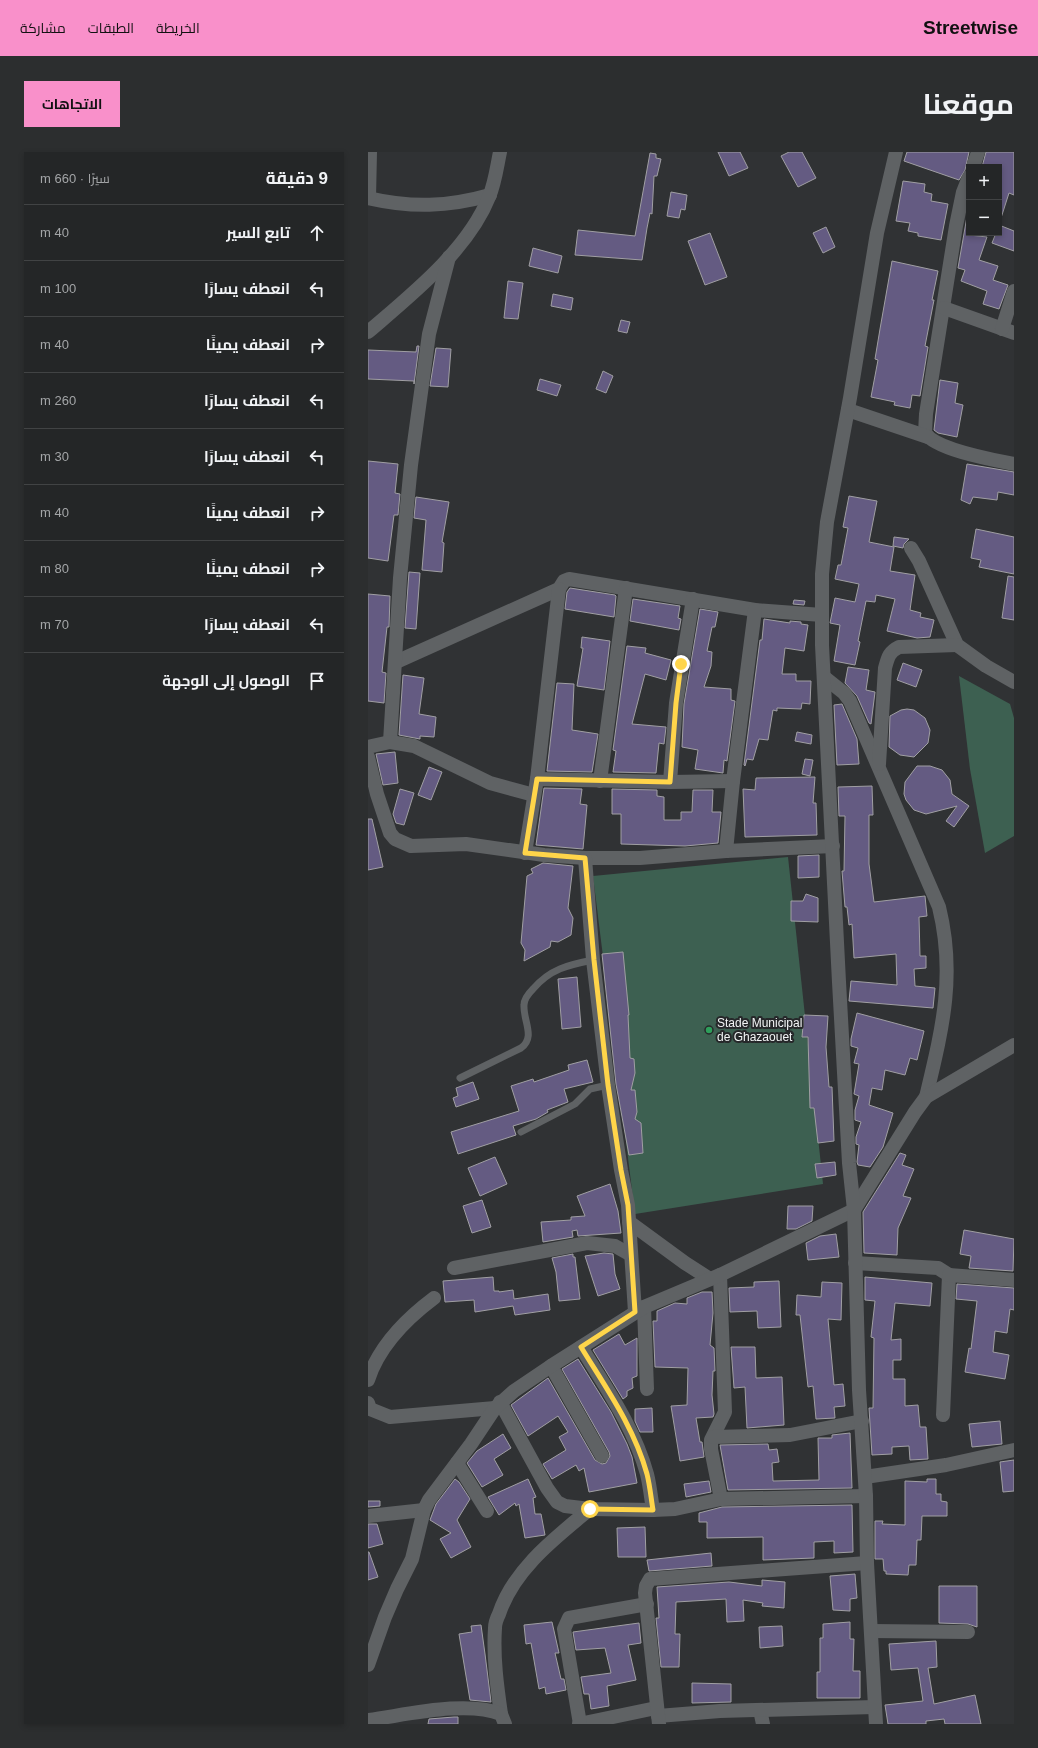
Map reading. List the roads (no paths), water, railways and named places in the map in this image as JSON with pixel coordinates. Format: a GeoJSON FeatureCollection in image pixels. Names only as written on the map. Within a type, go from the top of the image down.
{"type":"FeatureCollection","features":[{"type":"Feature","properties":{"kind":"street"},"geometry":{"type":"LineString","coordinates":[[370,152],[369,198],[426,205],[448,205],[490,195]]}},
{"type":"Feature","properties":{"kind":"street"},"geometry":{"type":"LineString","coordinates":[[368,332],[397,307],[449,257],[477,222],[490,195],[500,152]]}},
{"type":"Feature","properties":{"kind":"street"},"geometry":{"type":"LineString","coordinates":[[876,1724],[867,1563],[866,1496],[859,1390],[854,1210],[849,1163],[824,677],[822,574],[827,522],[848,410],[877,233],[896,152]]}},
{"type":"Feature","properties":{"kind":"street"},"geometry":{"type":"LineString","coordinates":[[974,164],[978,152]]}},
{"type":"Feature","properties":{"kind":"street"},"geometry":{"type":"LineString","coordinates":[[928,437],[924,429],[926,414],[956,226],[966,184]]}},
{"type":"Feature","properties":{"kind":"street"},"geometry":{"type":"LineString","coordinates":[[390,742],[400,578],[418,412],[429,334],[449,257]]}},
{"type":"Feature","properties":{"kind":"street"},"geometry":{"type":"LineString","coordinates":[[944,308],[1008,331],[1014,291]]}},
{"type":"Feature","properties":{"kind":"street"},"geometry":{"type":"LineString","coordinates":[[848,410],[928,437],[964,453],[1014,464]]}},
{"type":"Feature","properties":{"kind":"street"},"geometry":{"type":"LineString","coordinates":[[911,548],[919,561],[957,645],[986,666],[1014,682]]}},
{"type":"Feature","properties":{"kind":"street"},"geometry":{"type":"LineString","coordinates":[[396,662],[558,589],[564,581],[574,579],[754,610],[822,615]]}},
{"type":"Feature","properties":{"kind":"street"},"geometry":{"type":"LineString","coordinates":[[600,781],[626,588]]}},
{"type":"Feature","properties":{"kind":"street"},"geometry":{"type":"LineString","coordinates":[[525,853],[537,779],[558,589]]}},
{"type":"Feature","properties":{"kind":"street"},"geometry":{"type":"LineString","coordinates":[[670,782],[676,703],[693,599]]}},
{"type":"Feature","properties":{"kind":"street"},"geometry":{"type":"LineString","coordinates":[[726,851],[754,610]]}},
{"type":"Feature","properties":{"kind":"street"},"geometry":{"type":"LineString","coordinates":[[879,767],[885,668],[888,655],[892,650],[899,647],[957,645]]}},
{"type":"Feature","properties":{"kind":"street"},"geometry":{"type":"LineString","coordinates":[[368,1665],[391,1603],[414,1554],[424,1510],[429,1500],[498,1405],[551,1366],[639,1309],[715,1277],[854,1210],[915,1112],[926,1097],[941,1036],[946,996],[948,964],[946,934],[939,907],[850,701],[844,693],[824,677]]}},
{"type":"Feature","properties":{"kind":"street"},"geometry":{"type":"LineString","coordinates":[[368,746],[390,742],[414,746],[490,784],[534,795]]}},
{"type":"Feature","properties":{"kind":"street"},"geometry":{"type":"LineString","coordinates":[[368,757],[377,794],[390,833],[395,839],[411,846],[466,844],[525,853],[585,858],[640,858],[726,851],[833,846]]}},
{"type":"Feature","properties":{"kind":"street"},"geometry":{"type":"LineString","coordinates":[[537,779],[670,782],[733,781]]}},
{"type":"Feature","properties":{"kind":"street"},"geometry":{"type":"LineString","coordinates":[[585,858],[594,960],[608,1085],[628,1205],[631,1255],[639,1309],[647,1389]]}},
{"type":"Feature","properties":{"kind":"street"},"geometry":{"type":"LineString","coordinates":[[926,1097],[1014,1044]]}},
{"type":"Feature","properties":{"kind":"street"},"geometry":{"type":"LineString","coordinates":[[629,1222],[685,1263],[715,1277]]}},
{"type":"Feature","properties":{"kind":"street"},"geometry":{"type":"LineString","coordinates":[[454,1268],[587,1243],[615,1246],[631,1255]]}},
{"type":"Feature","properties":{"kind":"street"},"geometry":{"type":"LineString","coordinates":[[855,1262],[938,1268],[949,1275],[1014,1280]]}},
{"type":"Feature","properties":{"kind":"street"},"geometry":{"type":"LineString","coordinates":[[943,1415],[949,1275]]}},
{"type":"Feature","properties":{"kind":"street"},"geometry":{"type":"LineString","coordinates":[[715,1277],[725,1412],[713,1437],[711,1449],[721,1499]]}},
{"type":"Feature","properties":{"kind":"street"},"geometry":{"type":"LineString","coordinates":[[368,1380],[374,1363],[381,1351],[412,1314],[434,1298]]}},
{"type":"Feature","properties":{"kind":"street"},"geometry":{"type":"LineString","coordinates":[[581,1347],[623,1414],[634,1438],[647,1474],[653,1510]]}},
{"type":"Feature","properties":{"kind":"street"},"geometry":{"type":"LineString","coordinates":[[551,1366],[602,1456]]}},
{"type":"Feature","properties":{"kind":"street"},"geometry":{"type":"LineString","coordinates":[[368,1403],[370,1409],[390,1417],[498,1405]]}},
{"type":"Feature","properties":{"kind":"street"},"geometry":{"type":"LineString","coordinates":[[498,1405],[557,1502],[565,1506],[590,1509],[653,1510],[674,1509],[721,1499],[866,1496]]}},
{"type":"Feature","properties":{"kind":"street"},"geometry":{"type":"LineString","coordinates":[[713,1437],[790,1435],[862,1421]]}},
{"type":"Feature","properties":{"kind":"street"},"geometry":{"type":"LineString","coordinates":[[865,1477],[946,1465],[1014,1450]]}},
{"type":"Feature","properties":{"kind":"street"},"geometry":{"type":"LineString","coordinates":[[457,1463],[487,1511]]}},
{"type":"Feature","properties":{"kind":"street"},"geometry":{"type":"LineString","coordinates":[[503,1719],[497,1682],[494,1627],[503,1603],[509,1590],[527,1567],[564,1530],[590,1509]]}},
{"type":"Feature","properties":{"kind":"street"},"geometry":{"type":"LineString","coordinates":[[368,1516],[424,1510]]}},
{"type":"Feature","properties":{"kind":"street"},"geometry":{"type":"LineString","coordinates":[[658,1716],[647,1604],[646,1586],[650,1579],[867,1563]]}},
{"type":"Feature","properties":{"kind":"street"},"geometry":{"type":"LineString","coordinates":[[647,1604],[569,1618],[564,1629],[580,1724],[658,1716],[761,1717],[874,1707]]}},
{"type":"Feature","properties":{"kind":"street"},"geometry":{"type":"LineString","coordinates":[[871,1631],[968,1632]]}},
{"type":"Feature","properties":{"kind":"street"},"geometry":{"type":"LineString","coordinates":[[368,1720],[431,1711],[475,1708],[492,1711],[503,1719]]}},
{"type":"Feature","properties":{"kind":"street"},"geometry":{"type":"LineString","coordinates":[[368,1720],[372,1724]]}},
{"type":"Feature","properties":{"kind":"lane"},"geometry":{"type":"LineString","coordinates":[[460,1078],[527,1044],[529,1037],[524,1005],[525,1001],[534,987],[550,972],[571,965],[594,960]]}},
{"type":"Feature","properties":{"kind":"lane"},"geometry":{"type":"LineString","coordinates":[[521,1132],[575,1104],[590,1089],[608,1085]]}},
{"type":"Feature","properties":{"kind":"place","name":"Stade Municipal de Ghazaouet"},"geometry":{"type":"Point","coordinates":[709,1030]}}]}
